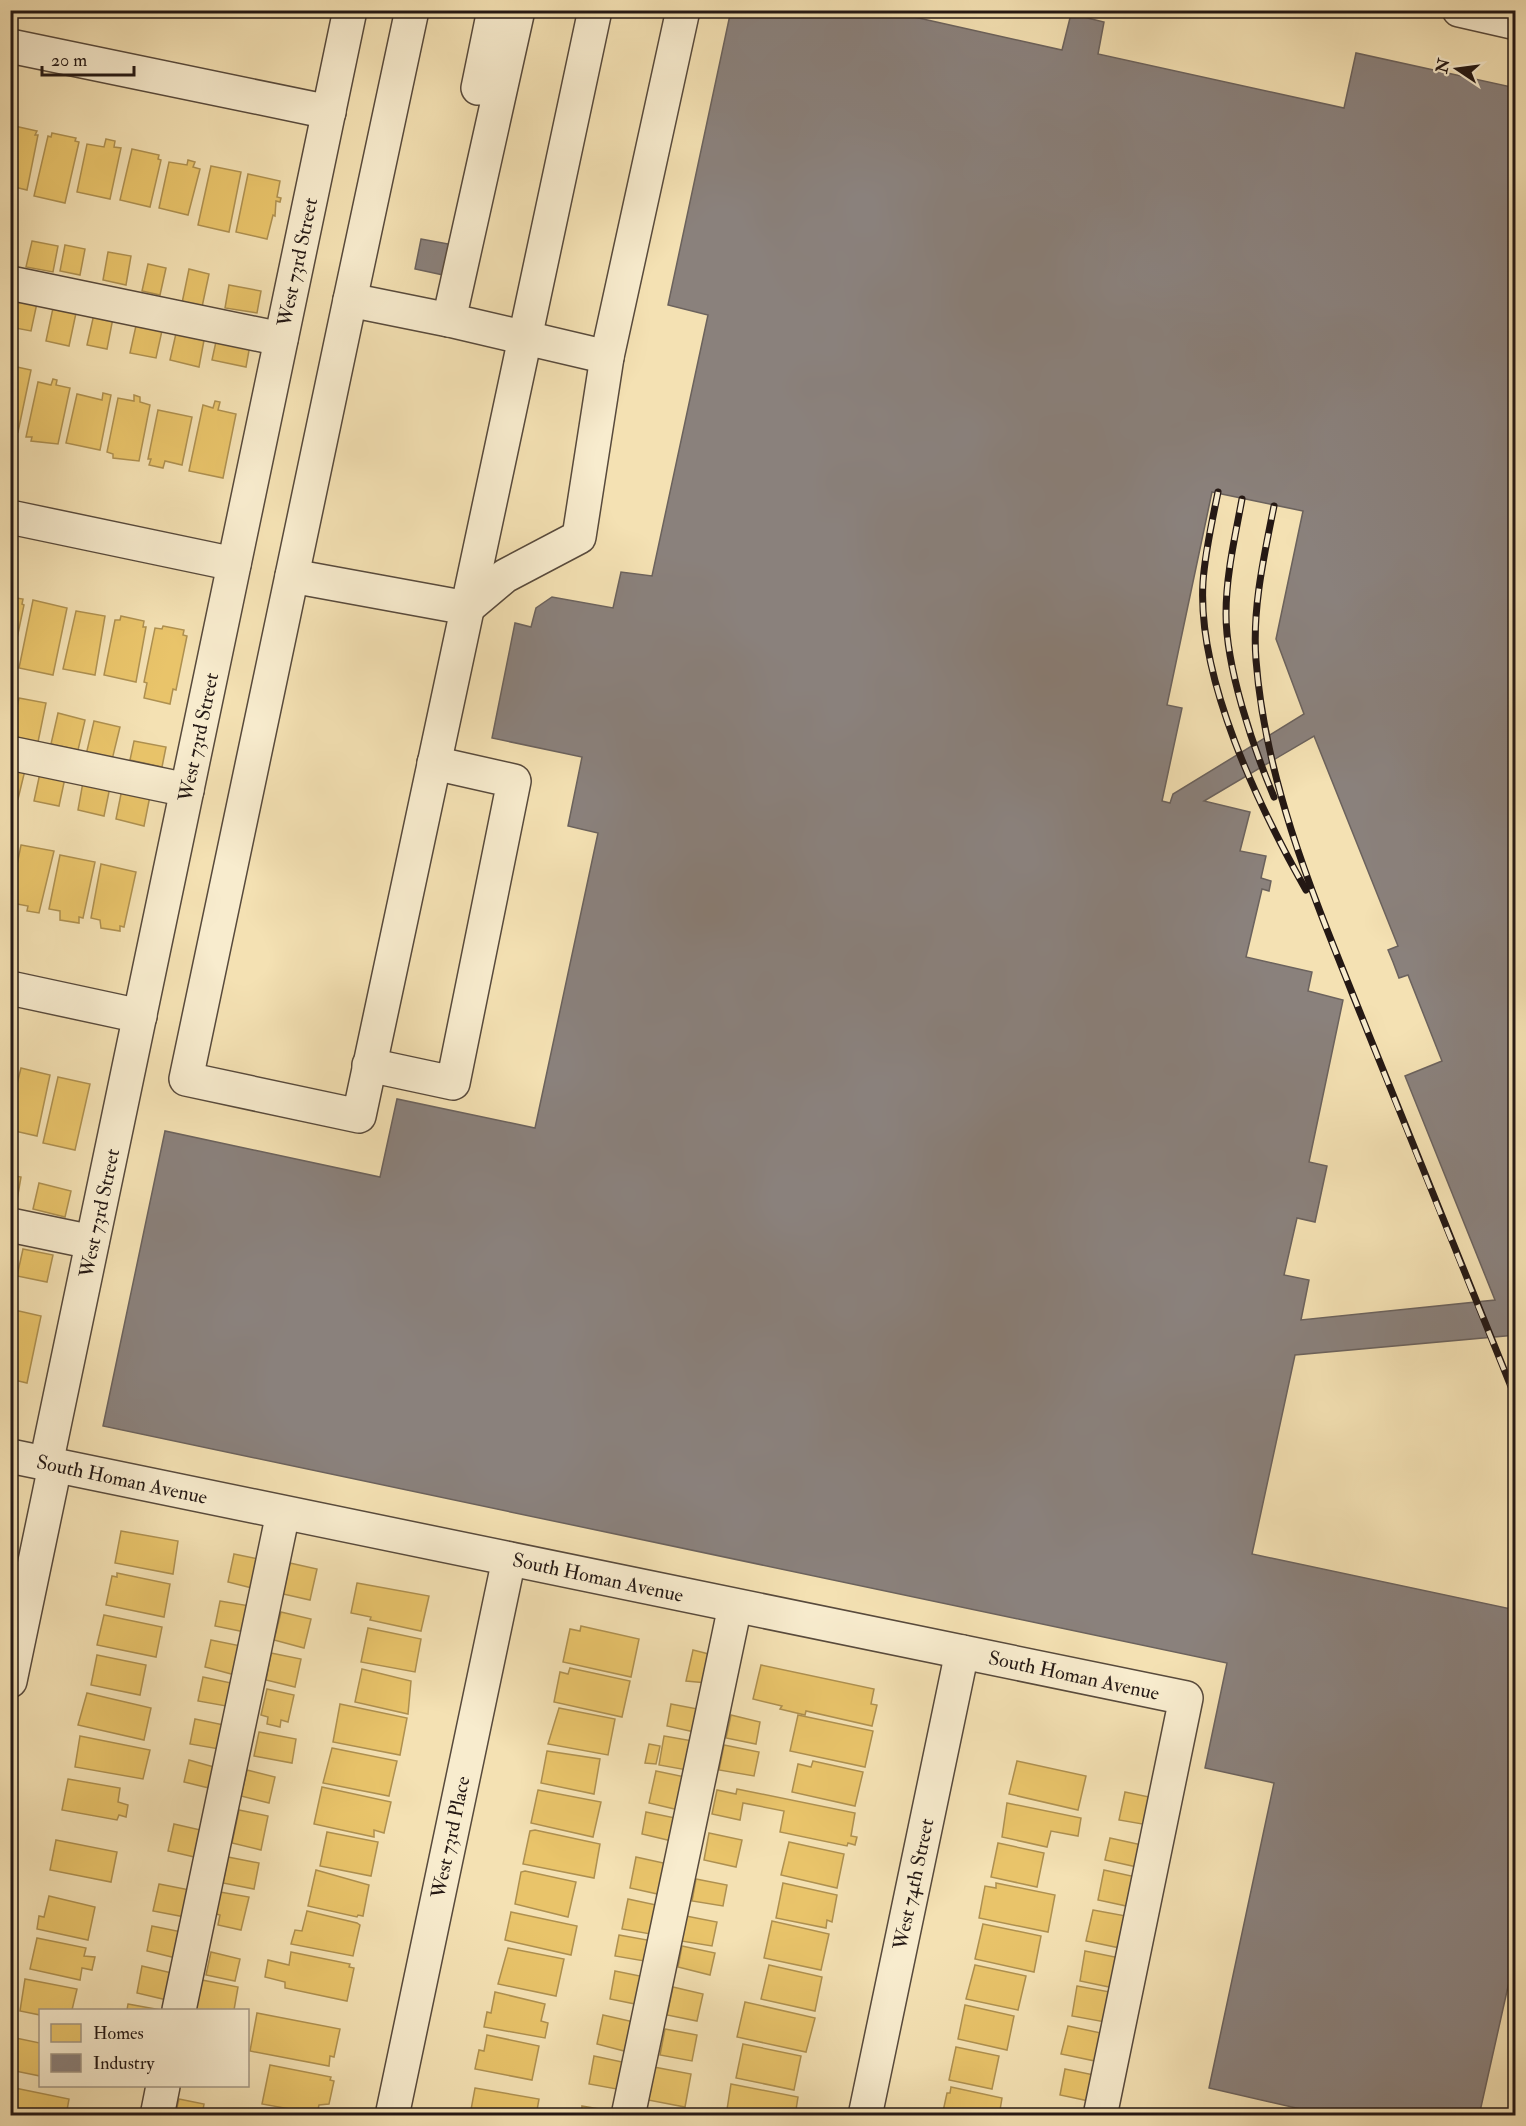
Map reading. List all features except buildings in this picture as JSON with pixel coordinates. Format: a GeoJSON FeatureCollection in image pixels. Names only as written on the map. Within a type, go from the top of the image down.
{"type":"FeatureCollection","features":[{"type":"Feature","properties":{"kind":"street","name":"West 73rd Street"},"geometry":{"type":"LineString","coordinates":[[10,1681],[92,1242],[350,10]]}},
{"type":"Feature","properties":{"kind":"street"},"geometry":{"type":"LineString","coordinates":[[412,10],[186,1078],[359,1116],[595,10]]}},
{"type":"Feature","properties":{"kind":"street"},"geometry":{"type":"LineString","coordinates":[[490,139],[469,132],[494,10]]}},
{"type":"Feature","properties":{"kind":"street"},"geometry":{"type":"LineString","coordinates":[[449,320],[518,10]]}},
{"type":"Feature","properties":{"kind":"street"},"geometry":{"type":"LineString","coordinates":[[467,608],[505,576],[579,537],[607,357],[683,10]]}},
{"type":"Feature","properties":{"kind":"street"},"geometry":{"type":"LineString","coordinates":[[1459,10],[1515,23]]}},
{"type":"Feature","properties":{"kind":"street"},"geometry":{"type":"LineString","coordinates":[[10,46],[329,112]]}},
{"type":"Feature","properties":{"kind":"street"},"geometry":{"type":"LineString","coordinates":[[10,283],[281,339]]}},
{"type":"Feature","properties":{"kind":"street"},"geometry":{"type":"LineString","coordinates":[[350,300],[449,320],[607,357]]}},
{"type":"Feature","properties":{"kind":"street"},"geometry":{"type":"LineString","coordinates":[[10,517],[234,564]]}},
{"type":"Feature","properties":{"kind":"street"},"geometry":{"type":"LineString","coordinates":[[292,576],[467,608]]}},
{"type":"Feature","properties":{"kind":"street"},"geometry":{"type":"LineString","coordinates":[[10,753],[187,790]]}},
{"type":"Feature","properties":{"kind":"street"},"geometry":{"type":"LineString","coordinates":[[369,1065],[453,1083],[514,781],[434,763]]}},
{"type":"Feature","properties":{"kind":"street"},"geometry":{"type":"LineString","coordinates":[[10,988],[140,1016]]}},
{"type":"Feature","properties":{"kind":"street"},"geometry":{"type":"LineString","coordinates":[[10,1225],[92,1242]]}},
{"type":"Feature","properties":{"kind":"street","name":"South Homan Avenue"},"geometry":{"type":"LineString","coordinates":[[10,1456],[1186,1698],[1100,2115]]}},
{"type":"Feature","properties":{"kind":"street"},"geometry":{"type":"LineString","coordinates":[[179,2009],[283,1513]]}},
{"type":"Feature","properties":{"kind":"street","name":"West 73rd Place"},"geometry":{"type":"LineString","coordinates":[[392,2115],[509,1559]]}},
{"type":"Feature","properties":{"kind":"street"},"geometry":{"type":"LineString","coordinates":[[628,2115],[735,1606]]}},
{"type":"Feature","properties":{"kind":"street","name":"West 74th Street"},"geometry":{"type":"LineString","coordinates":[[865,2115],[962,1652]]}},
{"type":"Feature","properties":{"kind":"street"},"geometry":{"type":"LineString","coordinates":[[157,2115],[163,2087]]}},
{"type":"Feature","properties":{"kind":"railway"},"geometry":{"type":"LineString","coordinates":[[1218,492],[1203,582],[1204,620],[1210,659],[1221,700],[1251,782],[1306,890]]}},
{"type":"Feature","properties":{"kind":"railway"},"geometry":{"type":"LineString","coordinates":[[1242,499],[1231,556],[1226,614],[1227,635],[1242,707],[1274,797]]}},
{"type":"Feature","properties":{"kind":"railway"},"geometry":{"type":"LineString","coordinates":[[1274,506],[1260,583],[1255,641],[1262,709],[1283,804],[1332,944],[1516,1399]]}}]}
